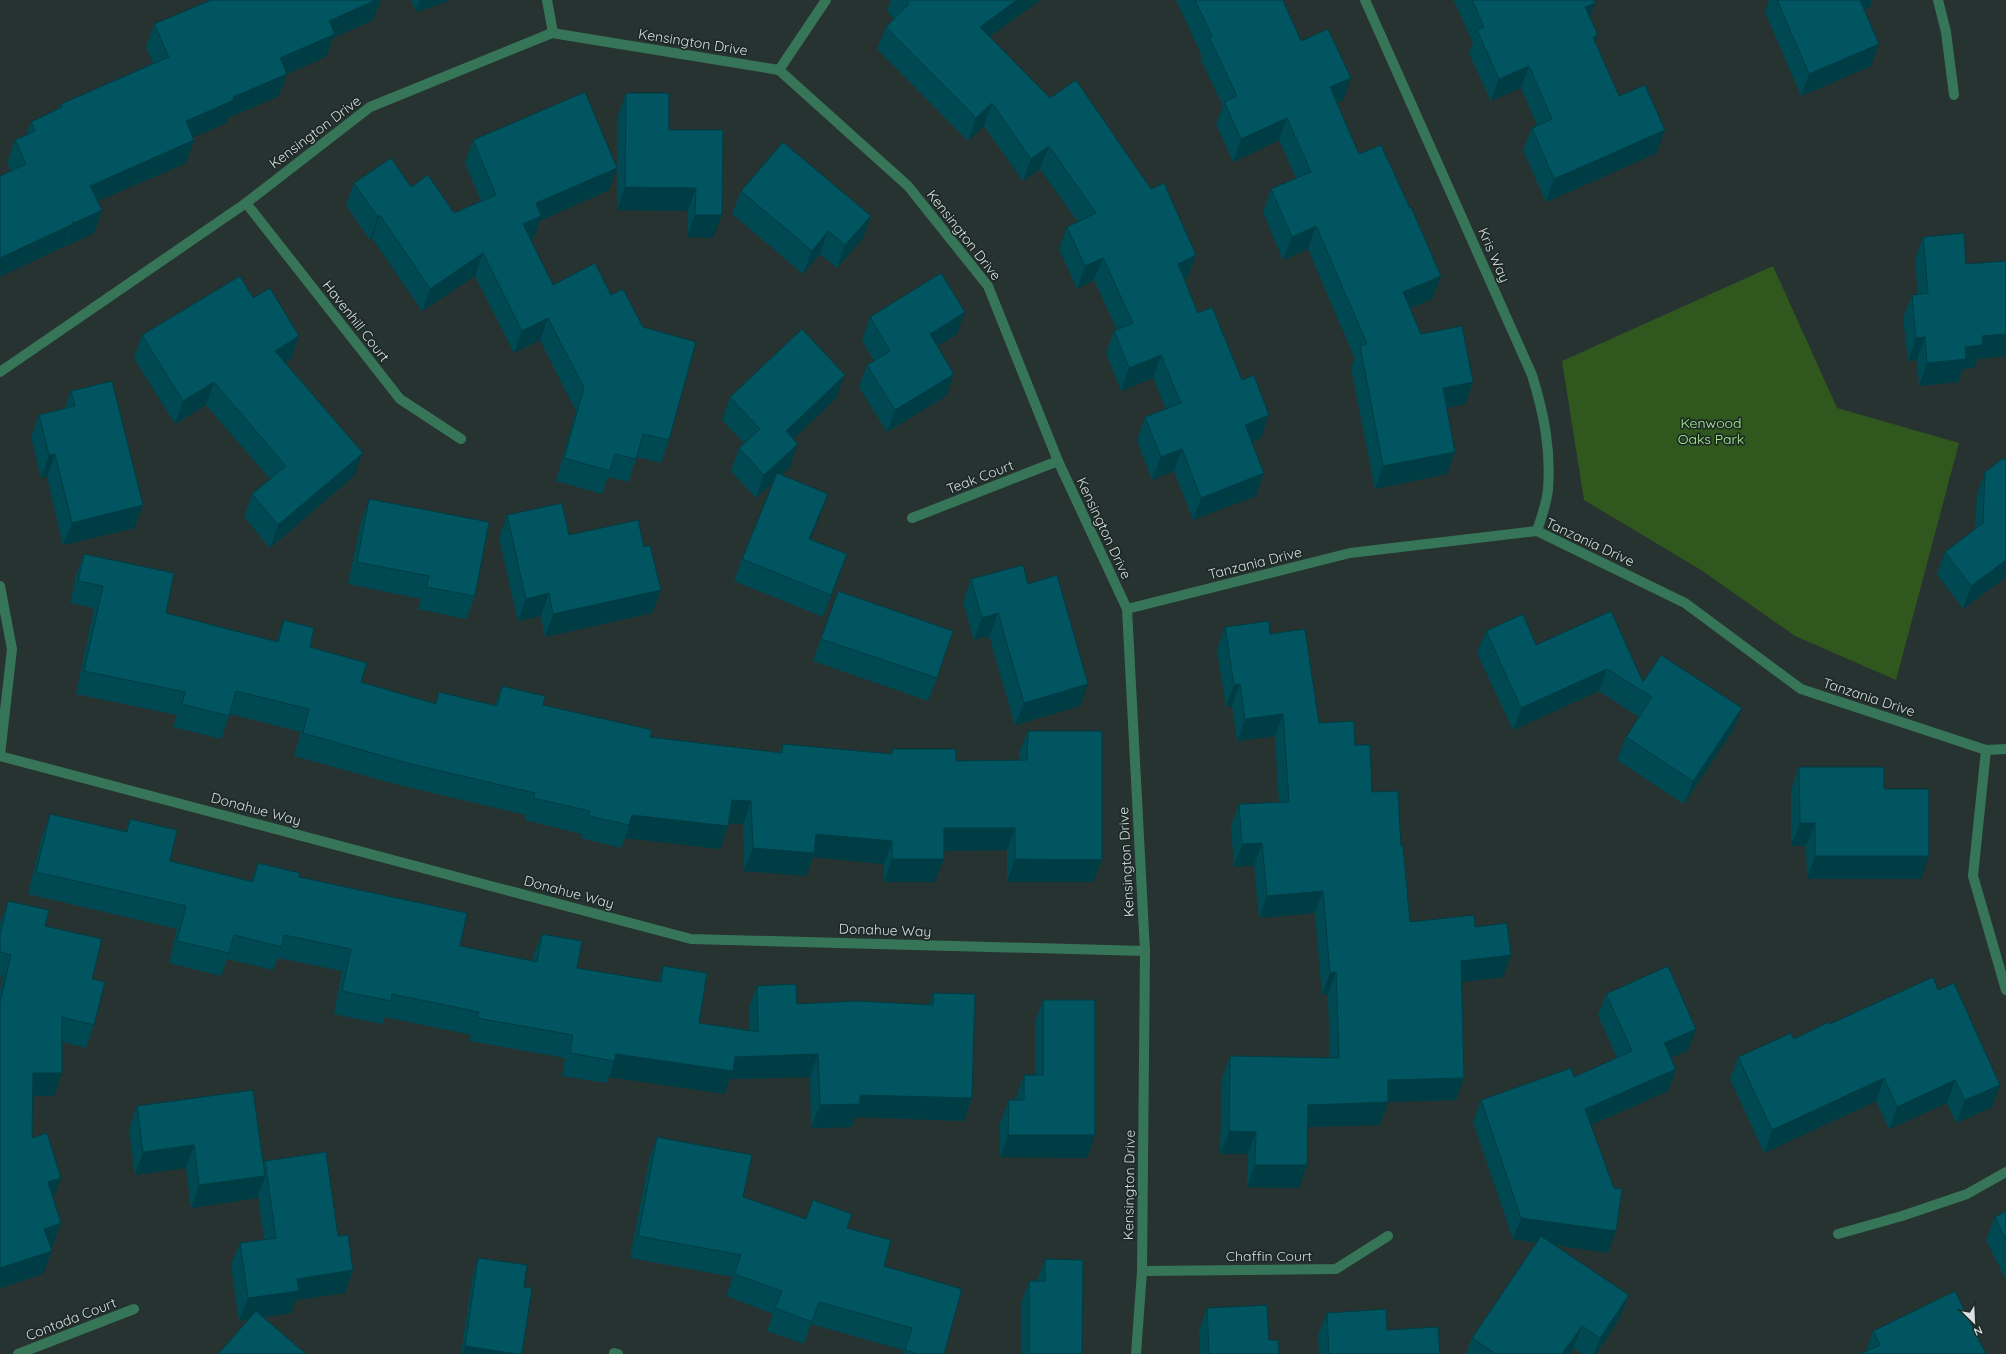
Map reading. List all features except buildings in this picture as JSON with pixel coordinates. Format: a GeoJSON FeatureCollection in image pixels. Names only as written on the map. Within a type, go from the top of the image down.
{"type":"FeatureCollection","features":[{"type":"Feature","properties":{"kind":"street"},"geometry":{"type":"LineString","coordinates":[[547,0],[553,33]]}},
{"type":"Feature","properties":{"kind":"street"},"geometry":{"type":"LineString","coordinates":[[779,70],[826,0]]}},
{"type":"Feature","properties":{"kind":"street","name":"Kris Way"},"geometry":{"type":"LineString","coordinates":[[1365,0],[1532,375],[1543,409],[1548,437],[1548,491],[1537,531]]}},
{"type":"Feature","properties":{"kind":"street"},"geometry":{"type":"LineString","coordinates":[[1938,0],[1946,32],[1954,95]]}},
{"type":"Feature","properties":{"kind":"street","name":"Kensington Drive"},"geometry":{"type":"LineString","coordinates":[[0,372],[246,203],[370,107],[553,33],[779,70],[908,186],[988,286],[1058,461],[1127,609],[1145,950],[1142,1271],[1136,1354]]}},
{"type":"Feature","properties":{"kind":"street","name":"Havenhill Court"},"geometry":{"type":"LineString","coordinates":[[246,203],[400,399],[461,438]]}},
{"type":"Feature","properties":{"kind":"street","name":"Teak Court"},"geometry":{"type":"LineString","coordinates":[[912,518],[1058,461]]}},
{"type":"Feature","properties":{"kind":"street","name":"Tanzania Drive"},"geometry":{"type":"LineString","coordinates":[[1127,609],[1350,553],[1537,531],[1685,603],[1801,689],[1986,750],[2006,750]]}},
{"type":"Feature","properties":{"kind":"street"},"geometry":{"type":"LineString","coordinates":[[0,586],[12,649],[0,756]]}},
{"type":"Feature","properties":{"kind":"street"},"geometry":{"type":"LineString","coordinates":[[1986,750],[1973,876],[2006,990]]}},
{"type":"Feature","properties":{"kind":"street","name":"Donahue Way"},"geometry":{"type":"LineString","coordinates":[[0,756],[691,939],[1145,950]]}},
{"type":"Feature","properties":{"kind":"street"},"geometry":{"type":"LineString","coordinates":[[1838,1234],[1902,1216],[1967,1194],[2006,1172]]}},
{"type":"Feature","properties":{"kind":"street","name":"Chaffin Court"},"geometry":{"type":"LineString","coordinates":[[1142,1271],[1336,1269],[1388,1236]]}},
{"type":"Feature","properties":{"kind":"street","name":"Contada Court"},"geometry":{"type":"LineString","coordinates":[[18,1354],[134,1310]]}},
{"type":"Feature","properties":{"kind":"green space","name":"Kenwood Oaks Park"},"geometry":{"type":"Polygon","coordinates":[[[1773,266],[1837,408],[1959,443],[1896,680],[1795,636],[1701,570],[1584,500],[1562,361],[1773,266]]]}}]}
